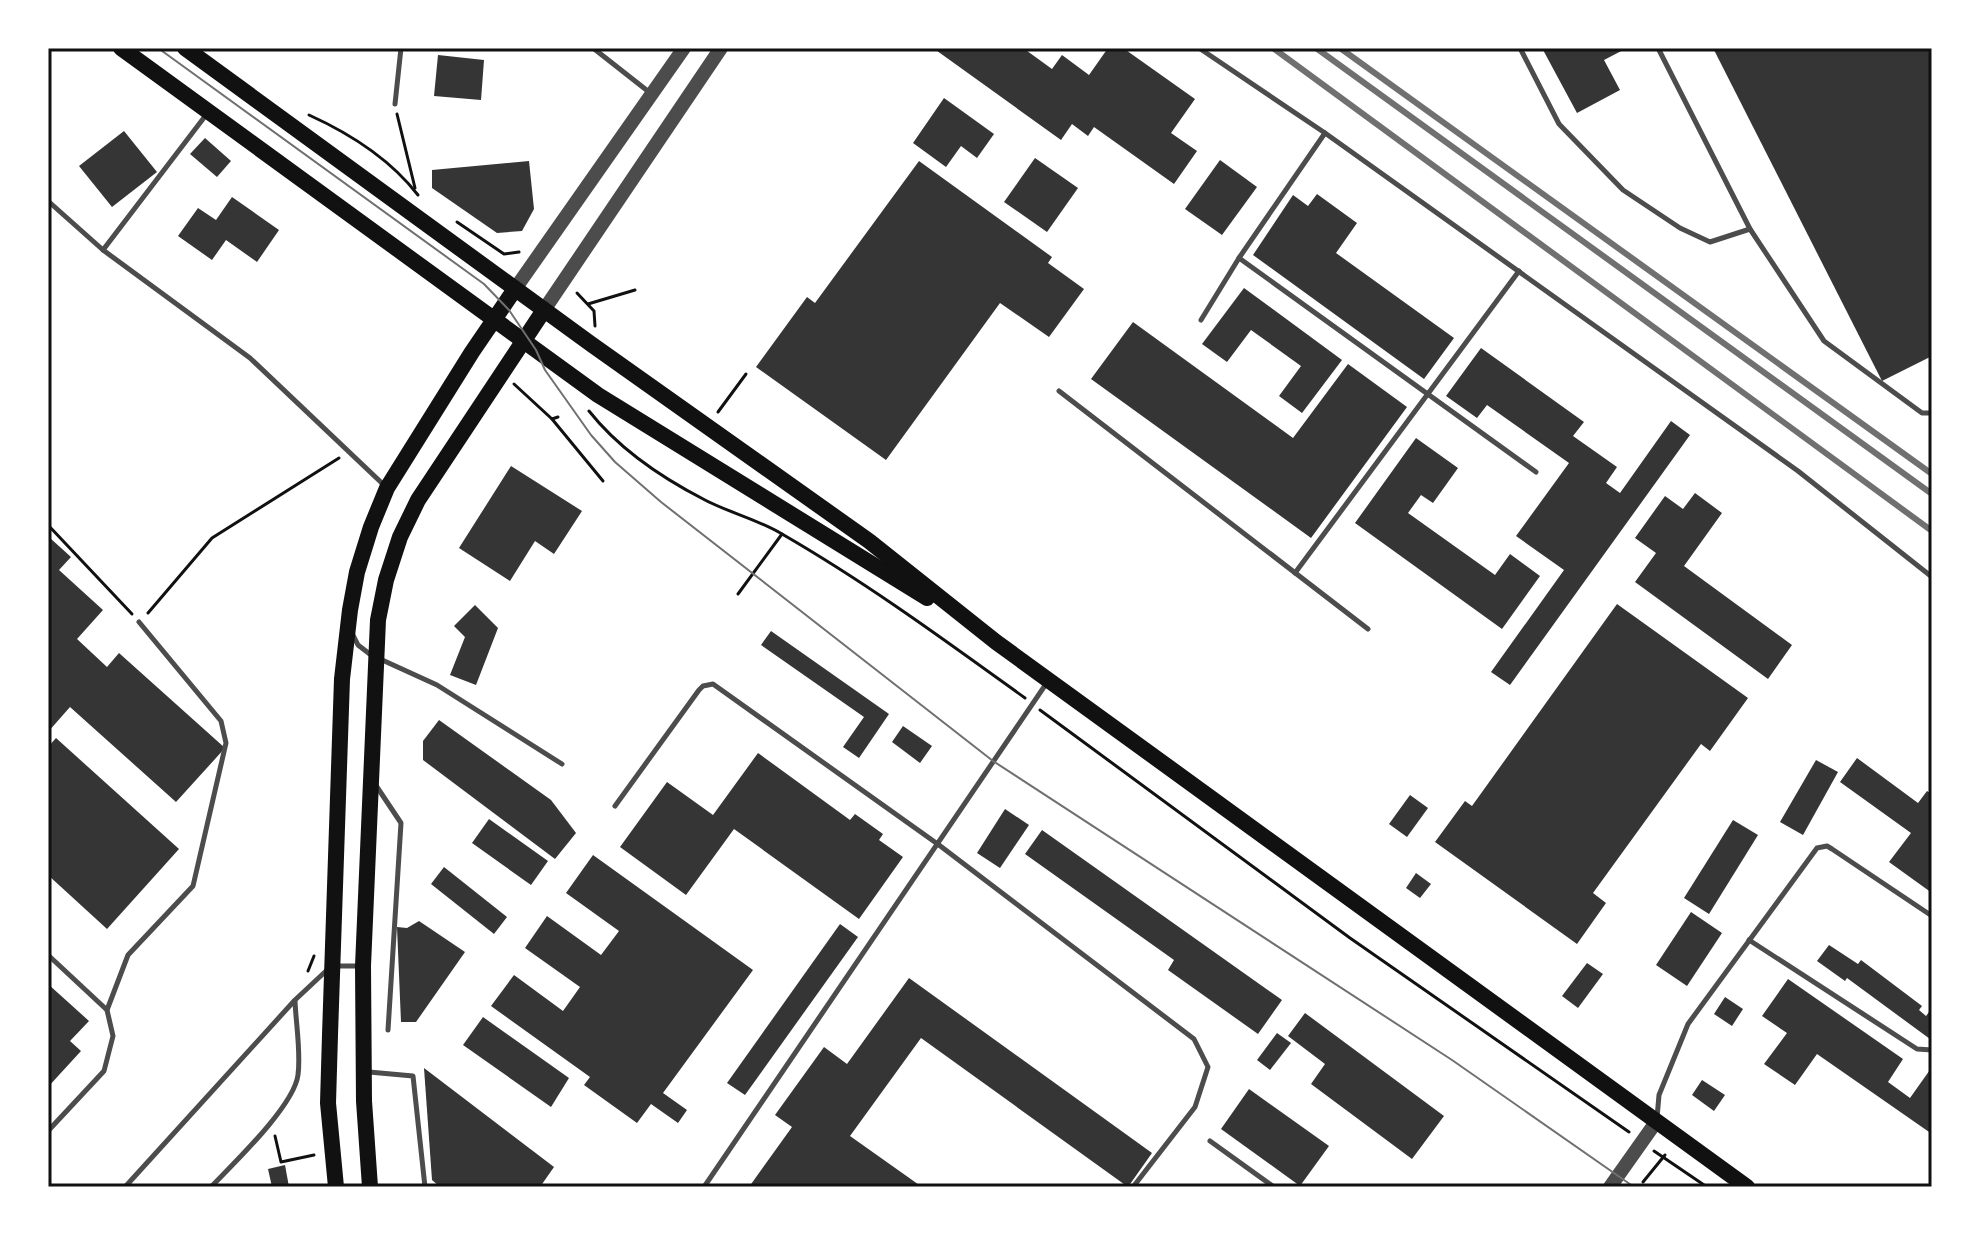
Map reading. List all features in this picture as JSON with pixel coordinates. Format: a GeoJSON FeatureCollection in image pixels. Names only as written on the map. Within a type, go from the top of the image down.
{"type":"FeatureCollection","features":[{"type":"Feature","properties":{"kind":"main road"},"geometry":{"type":"LineString","coordinates":[[121,48],[598,395],[996,642]]}},
{"type":"Feature","properties":{"kind":"main road"},"geometry":{"type":"LineString","coordinates":[[185,48],[544,310],[869,541],[996,642],[1747,1187]]}},
{"type":"Feature","properties":{"kind":"main road"},"geometry":{"type":"LineString","coordinates":[[336,1187],[328,1103],[342,679],[357,572],[387,488],[515,289]]}},
{"type":"Feature","properties":{"kind":"main road"},"geometry":{"type":"LineString","coordinates":[[370,1187],[363,966],[378,620],[386,580],[400,537],[418,500],[544,310]]}},
{"type":"Feature","properties":{"kind":"street"},"geometry":{"type":"LineString","coordinates":[[515,289],[684,48]]}},
{"type":"Feature","properties":{"kind":"street"},"geometry":{"type":"LineString","coordinates":[[544,310],[721,48]]}},
{"type":"Feature","properties":{"kind":"street"},"geometry":{"type":"LineString","coordinates":[[1610,1187],[1656,1122]]}},
{"type":"Feature","properties":{"kind":"lane"},"geometry":{"type":"LineString","coordinates":[[395,104],[401,48]]}},
{"type":"Feature","properties":{"kind":"lane"},"geometry":{"type":"LineString","coordinates":[[593,48],[652,94]]}},
{"type":"Feature","properties":{"kind":"lane"},"geometry":{"type":"LineString","coordinates":[[1199,48],[1325,133],[1798,471],[1932,577]]}},
{"type":"Feature","properties":{"kind":"lane"},"geometry":{"type":"LineString","coordinates":[[1520,48],[1559,124],[1623,190],[1680,228],[1710,242],[1750,229]]}},
{"type":"Feature","properties":{"kind":"lane"},"geometry":{"type":"LineString","coordinates":[[1658,48],[1750,229],[1824,341],[1922,413],[1932,413]]}},
{"type":"Feature","properties":{"kind":"lane"},"geometry":{"type":"LineString","coordinates":[[103,250],[208,111]]}},
{"type":"Feature","properties":{"kind":"lane"},"geometry":{"type":"LineString","coordinates":[[1201,320],[1239,258],[1325,133]]}},
{"type":"Feature","properties":{"kind":"lane"},"geometry":{"type":"LineString","coordinates":[[48,201],[103,250],[250,358],[387,488]]}},
{"type":"Feature","properties":{"kind":"lane"},"geometry":{"type":"LineString","coordinates":[[1239,258],[1536,472]]}},
{"type":"Feature","properties":{"kind":"lane"},"geometry":{"type":"LineString","coordinates":[[1295,573],[1519,271]]}},
{"type":"Feature","properties":{"kind":"lane"},"geometry":{"type":"LineString","coordinates":[[1059,391],[1368,629]]}},
{"type":"Feature","properties":{"kind":"lane"},"geometry":{"type":"LineString","coordinates":[[48,1131],[104,1071],[113,1036],[107,1010],[128,955],[193,886],[226,743],[221,721],[139,622]]}},
{"type":"Feature","properties":{"kind":"lane"},"geometry":{"type":"LineString","coordinates":[[348,625],[358,645],[375,658],[437,685],[562,764]]}},
{"type":"Feature","properties":{"kind":"lane"},"geometry":{"type":"LineString","coordinates":[[704,1187],[1049,680]]}},
{"type":"Feature","properties":{"kind":"lane"},"geometry":{"type":"LineString","coordinates":[[615,806],[699,690],[713,684],[939,845],[1194,1039],[1208,1067],[1195,1107],[1133,1187]]}},
{"type":"Feature","properties":{"kind":"lane"},"geometry":{"type":"LineString","coordinates":[[370,776],[401,823],[388,1030]]}},
{"type":"Feature","properties":{"kind":"lane"},"geometry":{"type":"LineString","coordinates":[[1656,1122],[1659,1095],[1688,1024],[1813,851],[1822,846],[1832,849],[1932,916]]}},
{"type":"Feature","properties":{"kind":"lane"},"geometry":{"type":"LineString","coordinates":[[1749,940],[1917,1049],[1932,1050]]}},
{"type":"Feature","properties":{"kind":"lane"},"geometry":{"type":"LineString","coordinates":[[48,955],[107,1010]]}},
{"type":"Feature","properties":{"kind":"lane"},"geometry":{"type":"LineString","coordinates":[[125,1187],[295,1000],[333,966],[363,966]]}},
{"type":"Feature","properties":{"kind":"lane"},"geometry":{"type":"LineString","coordinates":[[211,1187],[265,1129],[289,1096],[298,1077],[295,1000]]}},
{"type":"Feature","properties":{"kind":"lane"},"geometry":{"type":"LineString","coordinates":[[364,1071],[413,1076],[425,1187]]}},
{"type":"Feature","properties":{"kind":"lane"},"geometry":{"type":"LineString","coordinates":[[1210,1141],[1274,1187]]}},
{"type":"Feature","properties":{"kind":"path"},"geometry":{"type":"LineString","coordinates":[[305,114],[339,129],[399,171],[418,195],[412,182],[395,104]]}},
{"type":"Feature","properties":{"kind":"path"},"geometry":{"type":"LineString","coordinates":[[453,219],[504,254],[520,252],[526,256]]}},
{"type":"Feature","properties":{"kind":"path"},"geometry":{"type":"LineString","coordinates":[[588,304],[635,290]]}},
{"type":"Feature","properties":{"kind":"path"},"geometry":{"type":"LineString","coordinates":[[574,291],[596,317],[595,328]]}},
{"type":"Feature","properties":{"kind":"path"},"geometry":{"type":"LineString","coordinates":[[718,412],[746,374]]}},
{"type":"Feature","properties":{"kind":"path"},"geometry":{"type":"LineString","coordinates":[[511,381],[552,419],[603,481]]}},
{"type":"Feature","properties":{"kind":"path"},"geometry":{"type":"LineString","coordinates":[[585,404],[601,426],[658,472],[705,500],[753,518],[782,534],[892,603],[1337,929],[1628,1132]]}},
{"type":"Feature","properties":{"kind":"path"},"geometry":{"type":"LineString","coordinates":[[552,419],[558,417]]}},
{"type":"Feature","properties":{"kind":"path"},"geometry":{"type":"LineString","coordinates":[[624,456],[629,450]]}},
{"type":"Feature","properties":{"kind":"path"},"geometry":{"type":"LineString","coordinates":[[48,525],[139,622],[212,538],[349,451]]}},
{"type":"Feature","properties":{"kind":"path"},"geometry":{"type":"LineString","coordinates":[[738,594],[782,534]]}},
{"type":"Feature","properties":{"kind":"path"},"geometry":{"type":"LineString","coordinates":[[1657,1152],[1707,1187]]}},
{"type":"Feature","properties":{"kind":"path"},"geometry":{"type":"LineString","coordinates":[[1643,1182],[1667,1152]]}},
{"type":"Feature","properties":{"kind":"path"},"geometry":{"type":"LineString","coordinates":[[280,1156],[281,1162],[314,1155]]}},
{"type":"Feature","properties":{"kind":"building"},"geometry":{"type":"Polygon","coordinates":[[[933,48],[1023,48],[1052,69],[1062,55],[1089,75],[1108,48],[1123,48],[1195,99],[1171,133],[1197,151],[1174,184],[1094,127],[1088,136],[1072,124],[1061,140],[933,48]]]}},
{"type":"Feature","properties":{"kind":"building"},"geometry":{"type":"Polygon","coordinates":[[[1542,48],[1627,48],[1604,60],[1620,90],[1577,113],[1542,48]]]}},
{"type":"Feature","properties":{"kind":"building"},"geometry":{"type":"Polygon","coordinates":[[[1713,48],[1932,48],[1932,356],[1882,381],[1713,48]]]}},
{"type":"Feature","properties":{"kind":"building"},"geometry":{"type":"Polygon","coordinates":[[[438,55],[484,60],[481,100],[434,96],[438,55]]]}},
{"type":"Feature","properties":{"kind":"building"},"geometry":{"type":"Polygon","coordinates":[[[944,98],[994,134],[977,158],[961,146],[946,167],[913,143],[944,98]]]}},
{"type":"Feature","properties":{"kind":"building"},"geometry":{"type":"Polygon","coordinates":[[[124,131],[157,172],[112,207],[79,166],[124,131]]]}},
{"type":"Feature","properties":{"kind":"building"},"geometry":{"type":"Polygon","coordinates":[[[205,138],[231,161],[217,177],[190,154],[205,138]]]}},
{"type":"Feature","properties":{"kind":"building"},"geometry":{"type":"Polygon","coordinates":[[[1035,158],[1078,188],[1047,232],[1004,202],[1035,158]]]}},
{"type":"Feature","properties":{"kind":"building"},"geometry":{"type":"Polygon","coordinates":[[[1220,160],[1257,187],[1222,235],[1185,209],[1220,160]]]}},
{"type":"Feature","properties":{"kind":"building"},"geometry":{"type":"Polygon","coordinates":[[[529,161],[534,209],[522,231],[497,233],[432,188],[432,170],[529,161]]]}},
{"type":"Feature","properties":{"kind":"building"},"geometry":{"type":"Polygon","coordinates":[[[919,161],[1052,257],[1048,263],[1084,289],[1049,337],[1000,303],[886,460],[756,367],[807,297],[815,303],[919,161]]]}},
{"type":"Feature","properties":{"kind":"building"},"geometry":{"type":"Polygon","coordinates":[[[1317,194],[1357,223],[1336,253],[1454,338],[1424,379],[1253,255],[1293,195],[1308,206],[1317,194]]]}},
{"type":"Feature","properties":{"kind":"building"},"geometry":{"type":"Polygon","coordinates":[[[232,197],[279,230],[257,262],[226,240],[212,260],[178,236],[198,208],[216,220],[232,197]]]}},
{"type":"Feature","properties":{"kind":"building"},"geometry":{"type":"Polygon","coordinates":[[[1244,288],[1342,360],[1302,413],[1279,396],[1301,366],[1251,330],[1227,362],[1202,344],[1244,288]]]}},
{"type":"Feature","properties":{"kind":"building"},"geometry":{"type":"Polygon","coordinates":[[[1133,322],[1293,438],[1348,364],[1407,407],[1311,538],[1091,379],[1133,322]]]}},
{"type":"Feature","properties":{"kind":"building"},"geometry":{"type":"Polygon","coordinates":[[[1481,348],[1584,422],[1573,436],[1617,467],[1606,483],[1620,493],[1671,421],[1690,435],[1510,685],[1491,672],[1564,570],[1516,536],[1569,463],[1487,405],[1477,418],[1446,396],[1481,348]]]}},
{"type":"Feature","properties":{"kind":"building"},"geometry":{"type":"Polygon","coordinates":[[[1416,438],[1458,468],[1433,503],[1421,495],[1408,513],[1495,575],[1510,554],[1540,576],[1502,629],[1355,523],[1416,438]]]}},
{"type":"Feature","properties":{"kind":"building"},"geometry":{"type":"Polygon","coordinates":[[[511,466],[582,511],[554,554],[535,541],[510,581],[459,548],[511,466]]]}},
{"type":"Feature","properties":{"kind":"building"},"geometry":{"type":"Polygon","coordinates":[[[1695,493],[1722,513],[1684,566],[1792,645],[1768,679],[1635,582],[1656,553],[1635,538],[1665,496],[1683,509],[1695,493]]]}},
{"type":"Feature","properties":{"kind":"building"},"geometry":{"type":"Polygon","coordinates":[[[50,538],[71,557],[59,570],[103,610],[77,639],[107,667],[119,653],[225,748],[176,802],[70,707],[48,732],[50,538]]]}},
{"type":"Feature","properties":{"kind":"building"},"geometry":{"type":"Polygon","coordinates":[[[1617,604],[1748,698],[1710,751],[1701,744],[1593,893],[1606,903],[1577,944],[1435,842],[1465,801],[1472,806],[1617,604]]]}},
{"type":"Feature","properties":{"kind":"building"},"geometry":{"type":"Polygon","coordinates":[[[475,605],[498,628],[476,685],[450,675],[465,637],[454,626],[475,605]]]}},
{"type":"Feature","properties":{"kind":"building"},"geometry":{"type":"Polygon","coordinates":[[[771,631],[889,714],[859,758],[843,747],[864,717],[761,645],[771,631]]]}},
{"type":"Feature","properties":{"kind":"building"},"geometry":{"type":"Polygon","coordinates":[[[439,720],[551,800],[576,833],[555,859],[423,760],[423,741],[439,720]]]}},
{"type":"Feature","properties":{"kind":"building"},"geometry":{"type":"Polygon","coordinates":[[[903,726],[932,746],[920,763],[892,742],[903,726]]]}},
{"type":"Feature","properties":{"kind":"building"},"geometry":{"type":"Polygon","coordinates":[[[56,738],[179,849],[107,929],[48,875],[48,747],[56,738]]]}},
{"type":"Feature","properties":{"kind":"building"},"geometry":{"type":"Polygon","coordinates":[[[758,753],[850,820],[855,814],[883,834],[879,840],[903,857],[859,919],[734,829],[686,895],[620,847],[667,782],[713,815],[758,753]]]}},
{"type":"Feature","properties":{"kind":"building"},"geometry":{"type":"Polygon","coordinates":[[[1857,758],[1918,803],[1927,791],[1932,794],[1932,893],[1889,862],[1911,833],[1840,782],[1857,758]]]}},
{"type":"Feature","properties":{"kind":"building"},"geometry":{"type":"Polygon","coordinates":[[[1816,760],[1838,772],[1803,835],[1780,822],[1816,760]]]}},
{"type":"Feature","properties":{"kind":"building"},"geometry":{"type":"Polygon","coordinates":[[[1410,795],[1428,808],[1407,837],[1389,824],[1410,795]]]}},
{"type":"Feature","properties":{"kind":"building"},"geometry":{"type":"Polygon","coordinates":[[[1005,809],[1029,825],[1000,868],[977,853],[1005,809]]]}},
{"type":"Feature","properties":{"kind":"building"},"geometry":{"type":"Polygon","coordinates":[[[489,819],[548,861],[531,885],[472,843],[489,819]]]}},
{"type":"Feature","properties":{"kind":"building"},"geometry":{"type":"Polygon","coordinates":[[[1733,820],[1758,835],[1709,914],[1684,898],[1733,820]]]}},
{"type":"Feature","properties":{"kind":"building"},"geometry":{"type":"Polygon","coordinates":[[[1042,830],[1282,1000],[1258,1034],[1168,970],[1174,960],[1025,854],[1042,830]]]}},
{"type":"Feature","properties":{"kind":"building"},"geometry":{"type":"Polygon","coordinates":[[[593,855],[753,970],[663,1093],[687,1110],[678,1123],[651,1104],[637,1123],[584,1085],[590,1077],[491,1006],[514,975],[563,1011],[580,987],[525,948],[547,916],[601,955],[619,931],[566,893],[593,855]]]}},
{"type":"Feature","properties":{"kind":"building"},"geometry":{"type":"Polygon","coordinates":[[[444,867],[507,917],[494,934],[431,884],[444,867]]]}},
{"type":"Feature","properties":{"kind":"building"},"geometry":{"type":"Polygon","coordinates":[[[1416,873],[1431,884],[1420,898],[1406,888],[1416,873]]]}},
{"type":"Feature","properties":{"kind":"building"},"geometry":{"type":"Polygon","coordinates":[[[1691,912],[1722,933],[1687,986],[1656,965],[1691,912]]]}},
{"type":"Feature","properties":{"kind":"building"},"geometry":{"type":"Polygon","coordinates":[[[419,921],[465,952],[416,1022],[401,1022],[397,927],[407,928],[419,921]]]}},
{"type":"Feature","properties":{"kind":"building"},"geometry":{"type":"Polygon","coordinates":[[[840,924],[858,937],[745,1095],[727,1083],[840,924]]]}},
{"type":"Feature","properties":{"kind":"building"},"geometry":{"type":"Polygon","coordinates":[[[1829,945],[1858,964],[1861,960],[1922,1006],[1919,1010],[1926,1016],[1932,1008],[1930,1039],[1847,978],[1845,981],[1817,961],[1829,945]]]}},
{"type":"Feature","properties":{"kind":"building"},"geometry":{"type":"Polygon","coordinates":[[[1587,963],[1603,974],[1578,1008],[1562,996],[1587,963]]]}},
{"type":"Feature","properties":{"kind":"building"},"geometry":{"type":"Polygon","coordinates":[[[909,978],[1152,1153],[1128,1187],[921,1038],[850,1136],[922,1187],[749,1187],[792,1127],[775,1115],[824,1047],[847,1064],[909,978]]]}},
{"type":"Feature","properties":{"kind":"building"},"geometry":{"type":"Polygon","coordinates":[[[1788,979],[1903,1059],[1888,1082],[1910,1098],[1932,1067],[1932,1134],[1817,1054],[1795,1085],[1764,1064],[1787,1033],[1762,1016],[1788,979]]]}},
{"type":"Feature","properties":{"kind":"building"},"geometry":{"type":"Polygon","coordinates":[[[48,984],[89,1021],[70,1041],[81,1051],[48,1087],[48,984]]]}},
{"type":"Feature","properties":{"kind":"building"},"geometry":{"type":"Polygon","coordinates":[[[1725,997],[1743,1009],[1732,1026],[1714,1014],[1725,997]]]}},
{"type":"Feature","properties":{"kind":"building"},"geometry":{"type":"Polygon","coordinates":[[[1305,1013],[1444,1116],[1412,1159],[1311,1084],[1325,1064],[1288,1036],[1305,1013]]]}},
{"type":"Feature","properties":{"kind":"building"},"geometry":{"type":"Polygon","coordinates":[[[483,1017],[569,1078],[551,1107],[463,1045],[483,1017]]]}},
{"type":"Feature","properties":{"kind":"building"},"geometry":{"type":"Polygon","coordinates":[[[1277,1033],[1291,1043],[1270,1070],[1257,1060],[1277,1033]]]}},
{"type":"Feature","properties":{"kind":"building"},"geometry":{"type":"Polygon","coordinates":[[[424,1068],[554,1167],[540,1187],[440,1187],[432,1180],[424,1068]]]}},
{"type":"Feature","properties":{"kind":"building"},"geometry":{"type":"Polygon","coordinates":[[[1702,1080],[1725,1095],[1714,1111],[1692,1095],[1702,1080]]]}},
{"type":"Feature","properties":{"kind":"building"},"geometry":{"type":"Polygon","coordinates":[[[1249,1089],[1329,1146],[1300,1186],[1221,1129],[1249,1089]]]}},
{"type":"Feature","properties":{"kind":"building"},"geometry":{"type":"Polygon","coordinates":[[[285,1165],[289,1187],[272,1187],[268,1169],[285,1165]]]}},
{"type":"Feature","properties":{"kind":"tram line"},"geometry":{"type":"LineString","coordinates":[[158,48],[484,284],[509,310],[536,350],[545,370],[591,435],[615,462],[661,502],[993,761],[1452,1060],[1634,1187]]}},
{"type":"Feature","properties":{"kind":"railway"},"geometry":{"type":"LineString","coordinates":[[1273,48],[1932,531]]}},
{"type":"Feature","properties":{"kind":"railway"},"geometry":{"type":"LineString","coordinates":[[1316,48],[1932,494]]}},
{"type":"Feature","properties":{"kind":"railway"},"geometry":{"type":"LineString","coordinates":[[1340,48],[1932,474]]}}]}
